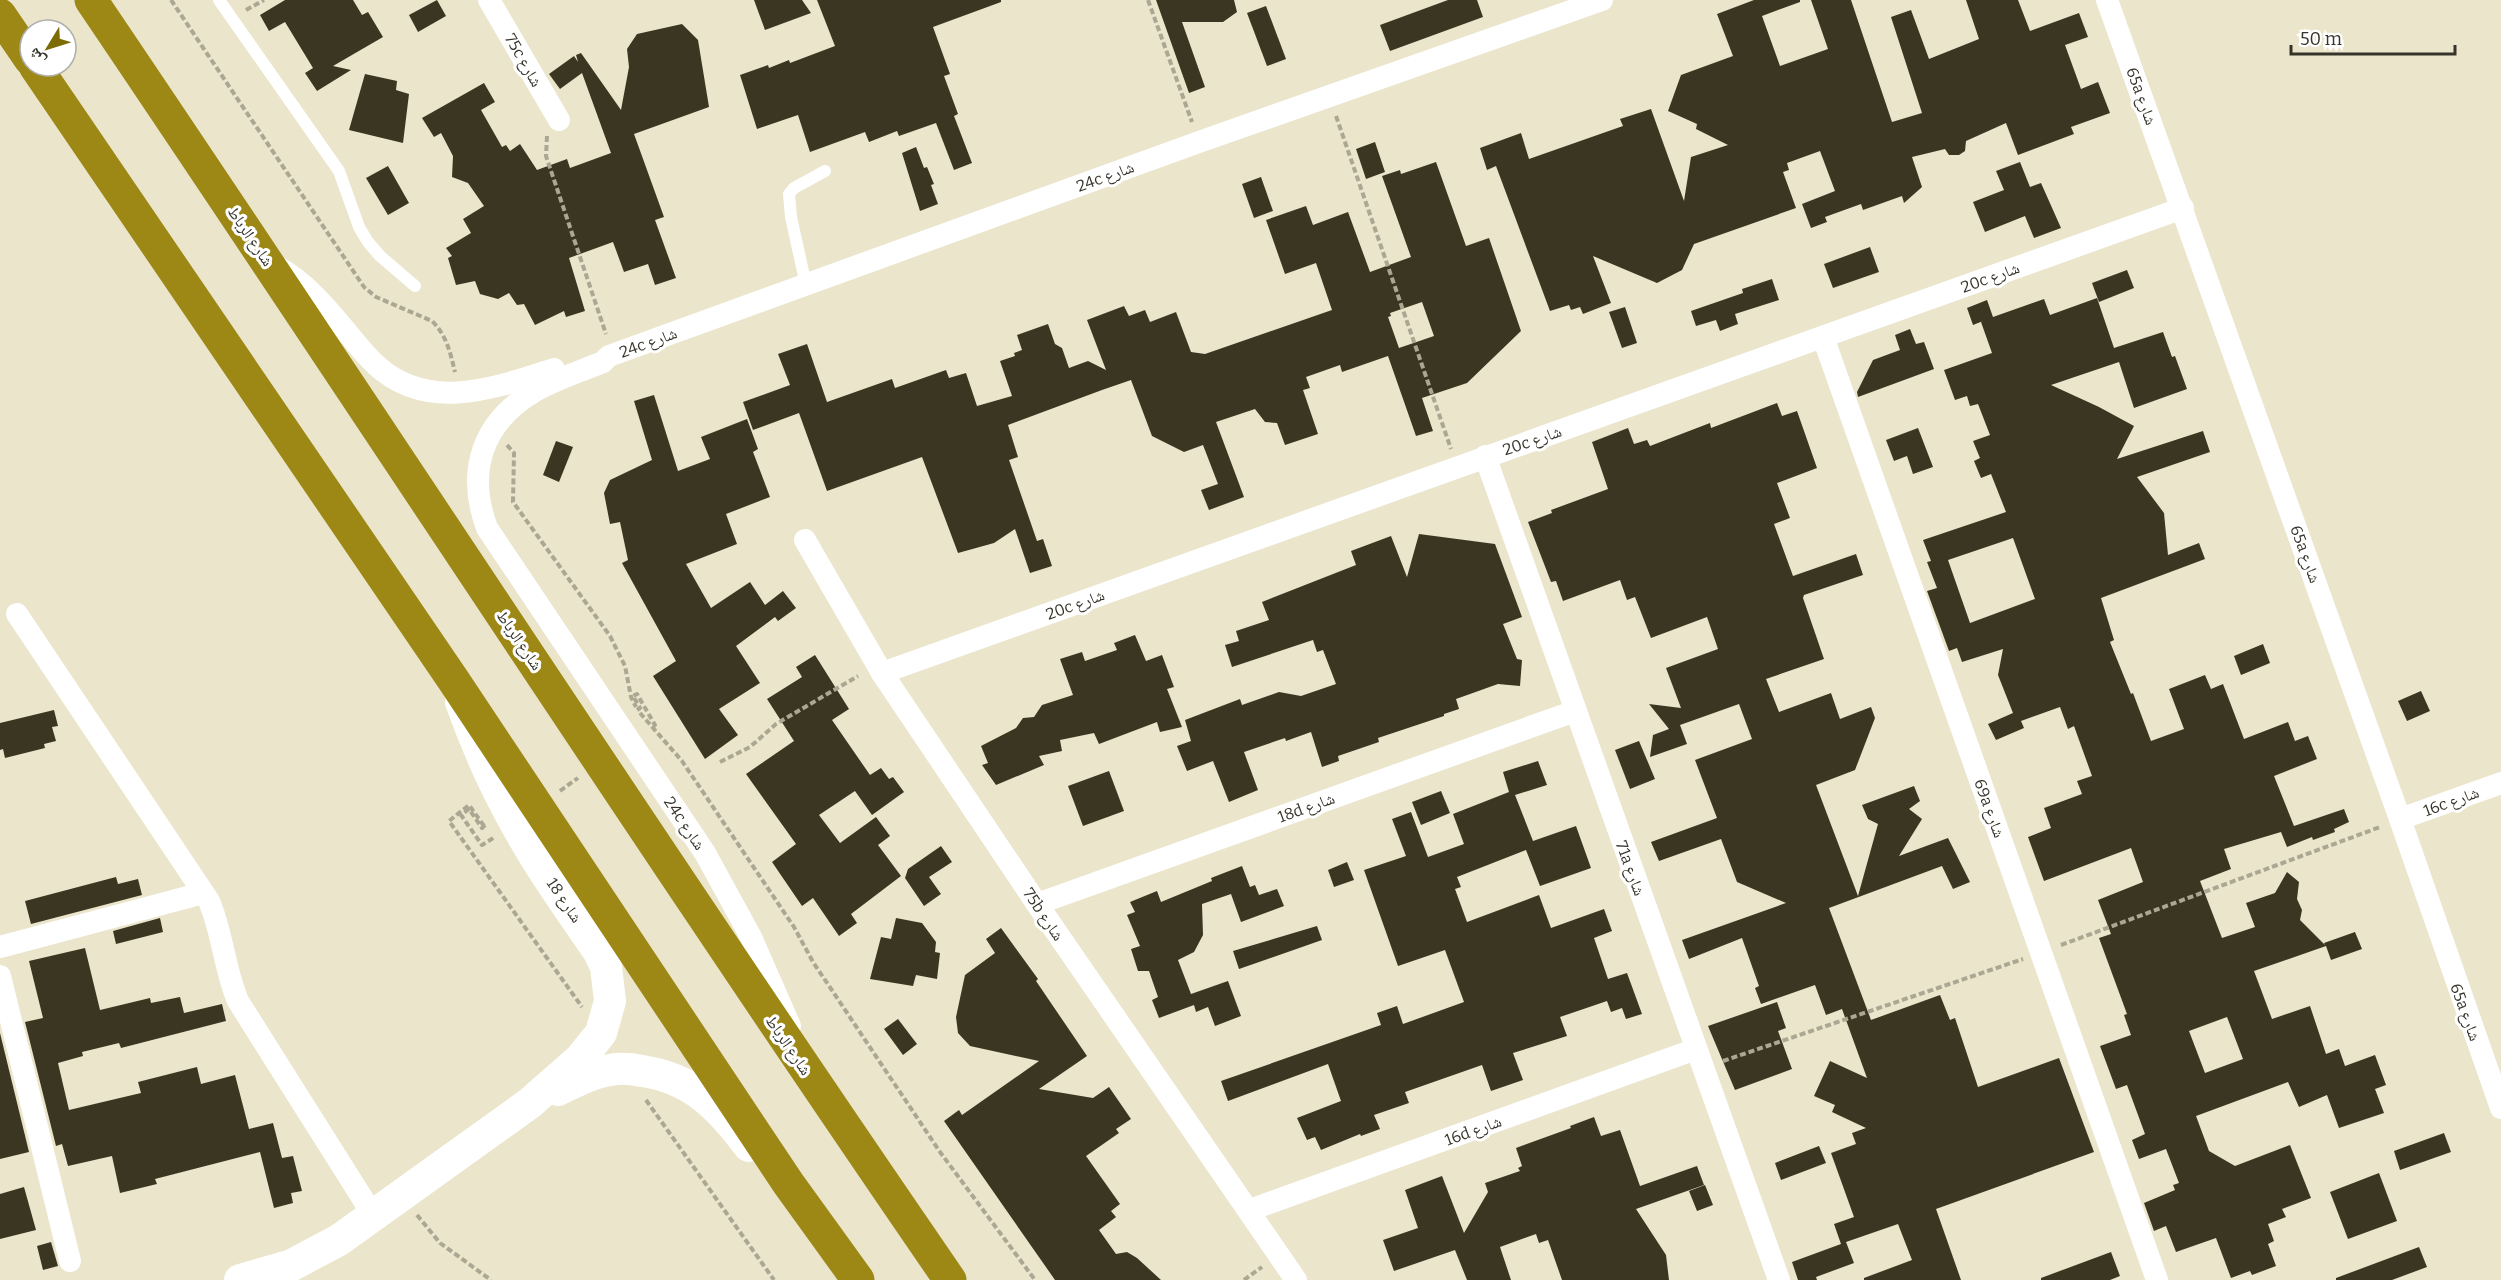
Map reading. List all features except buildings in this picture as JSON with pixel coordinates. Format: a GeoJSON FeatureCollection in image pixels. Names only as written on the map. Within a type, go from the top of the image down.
{"type":"FeatureCollection","features":[{"type":"Feature","properties":{"kind":"highway","name":"شارع الرباط"},"geometry":{"type":"LineString","coordinates":[[92,0],[269,262],[805,1069],[950,1280]]}},
{"type":"Feature","properties":{"kind":"highway"},"geometry":{"type":"LineString","coordinates":[[0,15],[18,41]]}},
{"type":"Feature","properties":{"kind":"highway"},"geometry":{"type":"LineString","coordinates":[[43,78],[454,681],[788,1184],[858,1280]]}},
{"type":"Feature","properties":{"kind":"street","name":"75c شارع"},"geometry":{"type":"LineString","coordinates":[[489,0],[557,116]]}},
{"type":"Feature","properties":{"kind":"street","name":"24c شارع"},"geometry":{"type":"LineString","coordinates":[[269,262],[287,272],[318,298],[363,352],[393,378],[424,391],[459,393],[489,390],[600,355],[611,355],[1199,142],[1330,98],[1602,0]]}},
{"type":"Feature","properties":{"kind":"street","name":"65a شارع"},"geometry":{"type":"LineString","coordinates":[[2107,0],[2183,208],[2501,1108]]}},
{"type":"Feature","properties":{"kind":"street","name":"20c شارع"},"geometry":{"type":"LineString","coordinates":[[879,669],[1824,337],[2183,208]]}},
{"type":"Feature","properties":{"kind":"street","name":"69a شارع"},"geometry":{"type":"LineString","coordinates":[[1824,337],[2157,1280]]}},
{"type":"Feature","properties":{"kind":"street","name":"24c شارع"},"geometry":{"type":"LineString","coordinates":[[611,355],[603,362],[546,385],[511,409],[487,439],[482,453],[477,483],[480,506],[487,528],[705,853],[729,894],[771,980],[805,1069]]}},
{"type":"Feature","properties":{"kind":"street","name":"71a شارع"},"geometry":{"type":"LineString","coordinates":[[1485,456],[1779,1280]]}},
{"type":"Feature","properties":{"kind":"street","name":"75b شارع"},"geometry":{"type":"LineString","coordinates":[[806,540],[879,669],[1296,1280]]}},
{"type":"Feature","properties":{"kind":"street"},"geometry":{"type":"LineString","coordinates":[[17,614],[203,893],[220,931],[228,976],[238,1001],[373,1215]]}},
{"type":"Feature","properties":{"kind":"street","name":"شارع 18"},"geometry":{"type":"LineString","coordinates":[[240,1280],[271,1272],[316,1254],[530,1103],[592,1047],[607,1017],[610,1001],[606,967],[599,952],[526,843],[507,808],[475,743],[454,681]]}},
{"type":"Feature","properties":{"kind":"street","name":"18d شارع"},"geometry":{"type":"LineString","coordinates":[[1037,903],[1575,711]]}},
{"type":"Feature","properties":{"kind":"street","name":"16c شارع"},"geometry":{"type":"LineString","coordinates":[[2400,819],[2501,783]]}},
{"type":"Feature","properties":{"kind":"street"},"geometry":{"type":"LineString","coordinates":[[0,947],[203,893]]}},
{"type":"Feature","properties":{"kind":"street"},"geometry":{"type":"LineString","coordinates":[[0,976],[70,1261]]}},
{"type":"Feature","properties":{"kind":"street","name":"16d شارع"},"geometry":{"type":"LineString","coordinates":[[1250,1210],[1696,1050]]}},
{"type":"Feature","properties":{"kind":"street","name":"شارع 18"},"geometry":{"type":"LineString","coordinates":[[530,1103],[592,1074],[612,1069],[653,1072],[695,1089],[710,1101],[762,1161],[788,1184]]}},
{"type":"Feature","properties":{"kind":"lane"},"geometry":{"type":"LineString","coordinates":[[219,0],[339,171],[359,226],[368,242],[380,256],[415,286]]}},
{"type":"Feature","properties":{"kind":"lane"},"geometry":{"type":"LineString","coordinates":[[806,285],[791,217],[789,194],[794,188],[825,171]]}},
{"type":"Feature","properties":{"kind":"path"},"geometry":{"type":"LineString","coordinates":[[171,0],[364,287],[376,297],[432,321],[443,334],[449,347],[459,393]]}},
{"type":"Feature","properties":{"kind":"path"},"geometry":{"type":"LineString","coordinates":[[1148,0],[1199,142]]}},
{"type":"Feature","properties":{"kind":"path"},"geometry":{"type":"LineString","coordinates":[[1330,98],[1457,466]]}},
{"type":"Feature","properties":{"kind":"path"},"geometry":{"type":"LineString","coordinates":[[557,116],[545,144],[546,156],[611,355]]}},
{"type":"Feature","properties":{"kind":"path"},"geometry":{"type":"LineString","coordinates":[[487,439],[507,444],[514,453],[513,502],[610,636],[625,666],[631,697],[637,710],[682,761],[940,1152],[1035,1280]]}},
{"type":"Feature","properties":{"kind":"path"},"geometry":{"type":"LineString","coordinates":[[720,762],[750,747],[776,724],[879,669]]}},
{"type":"Feature","properties":{"kind":"path"},"geometry":{"type":"LineString","coordinates":[[637,710],[640,708],[633,696],[637,694],[655,725],[646,732]]}},
{"type":"Feature","properties":{"kind":"path"},"geometry":{"type":"LineString","coordinates":[[559,792],[588,772]]}},
{"type":"Feature","properties":{"kind":"path"},"geometry":{"type":"LineString","coordinates":[[482,828],[469,809],[461,815],[482,845],[501,832]]}},
{"type":"Feature","properties":{"kind":"path"},"geometry":{"type":"LineString","coordinates":[[403,1194],[430,1233],[440,1243],[491,1280]]}}]}
